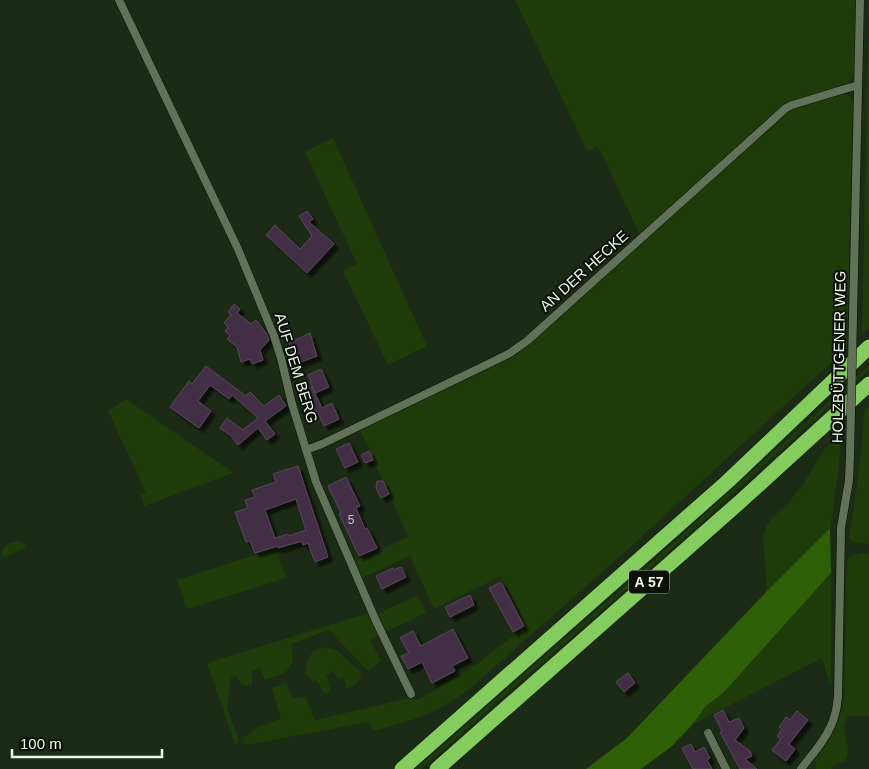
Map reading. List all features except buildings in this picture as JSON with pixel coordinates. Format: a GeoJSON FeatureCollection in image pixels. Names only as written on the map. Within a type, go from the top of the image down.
{"type":"FeatureCollection","features":[{"type":"Feature","properties":{"kind":"highway","name":"A 57"},"geometry":{"type":"LineString","coordinates":[[402,769],[727,482],[869,347]]}},
{"type":"Feature","properties":{"kind":"highway","name":"A 57"},"geometry":{"type":"LineString","coordinates":[[437,769],[742,500],[869,384]]}},
{"type":"Feature","properties":{"kind":"street","name":"AUF DEM BERG"},"geometry":{"type":"LineString","coordinates":[[120,0],[238,249],[281,358],[292,404],[316,482],[376,621],[411,694]]}},
{"type":"Feature","properties":{"kind":"street","name":"HOLZBÜTTGENER WEG"},"geometry":{"type":"LineString","coordinates":[[803,768],[830,729],[838,697],[841,528],[849,480],[850,456],[860,0]]}},
{"type":"Feature","properties":{"kind":"street","name":"AN DER HECKE"},"geometry":{"type":"LineString","coordinates":[[306,450],[494,362],[516,349],[786,108],[858,85]]}},
{"type":"Feature","properties":{"kind":"street"},"geometry":{"type":"LineString","coordinates":[[708,733],[726,769]]}},
{"type":"Feature","properties":{"kind":"green space"},"geometry":{"type":"Polygon","coordinates":[[[515,0],[856,0],[854,76],[849,83],[842,86],[794,101],[640,235],[598,146],[587,151],[515,0]]]}},
{"type":"Feature","properties":{"kind":"green space"},"geometry":{"type":"Polygon","coordinates":[[[868,41],[869,328],[862,335],[868,41]]]}},
{"type":"Feature","properties":{"kind":"green space"},"geometry":{"type":"Polygon","coordinates":[[[845,94],[850,97],[853,103],[847,348],[625,552],[462,695],[438,709],[414,719],[373,731],[369,722],[246,745],[243,738],[258,727],[281,719],[272,688],[286,683],[293,698],[306,697],[315,720],[406,699],[418,700],[473,667],[526,626],[501,576],[434,609],[410,556],[360,579],[353,562],[408,537],[360,430],[514,356],[791,110],[831,96],[845,94]]]}},
{"type":"Feature","properties":{"kind":"green space"},"geometry":{"type":"Polygon","coordinates":[[[333,138],[427,346],[388,365],[343,271],[357,264],[305,152],[333,138]]]}},
{"type":"Feature","properties":{"kind":"green space"},"geometry":{"type":"Polygon","coordinates":[[[869,365],[869,370],[673,548],[421,769],[416,769],[670,546],[869,365]]]}},
{"type":"Feature","properties":{"kind":"green space"},"geometry":{"type":"Polygon","coordinates":[[[126,399],[233,473],[144,506],[141,495],[146,493],[108,411],[126,399]]]}},
{"type":"Feature","properties":{"kind":"green space"},"geometry":{"type":"Polygon","coordinates":[[[869,406],[869,544],[853,543],[849,537],[862,442],[864,411],[869,406]]]}},
{"type":"Feature","properties":{"kind":"green space"},"geometry":{"type":"Polygon","coordinates":[[[841,433],[839,467],[830,528],[767,591],[763,538],[766,527],[804,483],[823,451],[841,433]]]}},
{"type":"Feature","properties":{"kind":"green space"},"geometry":{"type":"Polygon","coordinates":[[[830,528],[831,573],[725,691],[705,707],[691,726],[672,746],[641,769],[586,769],[627,738],[767,591],[830,528]]]}},
{"type":"Feature","properties":{"kind":"green space"},"geometry":{"type":"Polygon","coordinates":[[[19,541],[25,544],[26,548],[2,558],[4,548],[12,542],[19,541]]]}},
{"type":"Feature","properties":{"kind":"green space"},"geometry":{"type":"Polygon","coordinates":[[[276,548],[286,578],[187,609],[177,580],[276,548]]]}},
{"type":"Feature","properties":{"kind":"green space"},"geometry":{"type":"Polygon","coordinates":[[[863,553],[869,554],[869,716],[847,716],[844,727],[848,752],[845,762],[834,765],[831,769],[816,769],[815,760],[833,732],[844,700],[847,561],[850,556],[863,553]]]}},
{"type":"Feature","properties":{"kind":"green space"},"geometry":{"type":"Polygon","coordinates":[[[831,573],[831,687],[822,658],[691,725],[705,707],[725,691],[831,573]]]}},
{"type":"Feature","properties":{"kind":"green space"},"geometry":{"type":"Polygon","coordinates":[[[418,595],[426,613],[385,632],[377,614],[418,595]]]}},
{"type":"Feature","properties":{"kind":"green space"},"geometry":{"type":"Polygon","coordinates":[[[368,613],[379,635],[370,640],[381,661],[368,671],[329,630],[291,644],[293,662],[285,673],[265,680],[260,668],[252,670],[252,685],[242,685],[236,676],[231,677],[227,707],[239,741],[235,745],[207,663],[368,613]]]}},
{"type":"Feature","properties":{"kind":"green space"},"geometry":{"type":"Polygon","coordinates":[[[324,647],[337,650],[360,672],[362,678],[346,689],[344,677],[338,679],[334,671],[326,675],[331,692],[325,694],[316,680],[312,682],[305,673],[312,653],[324,647]]]}}]}
